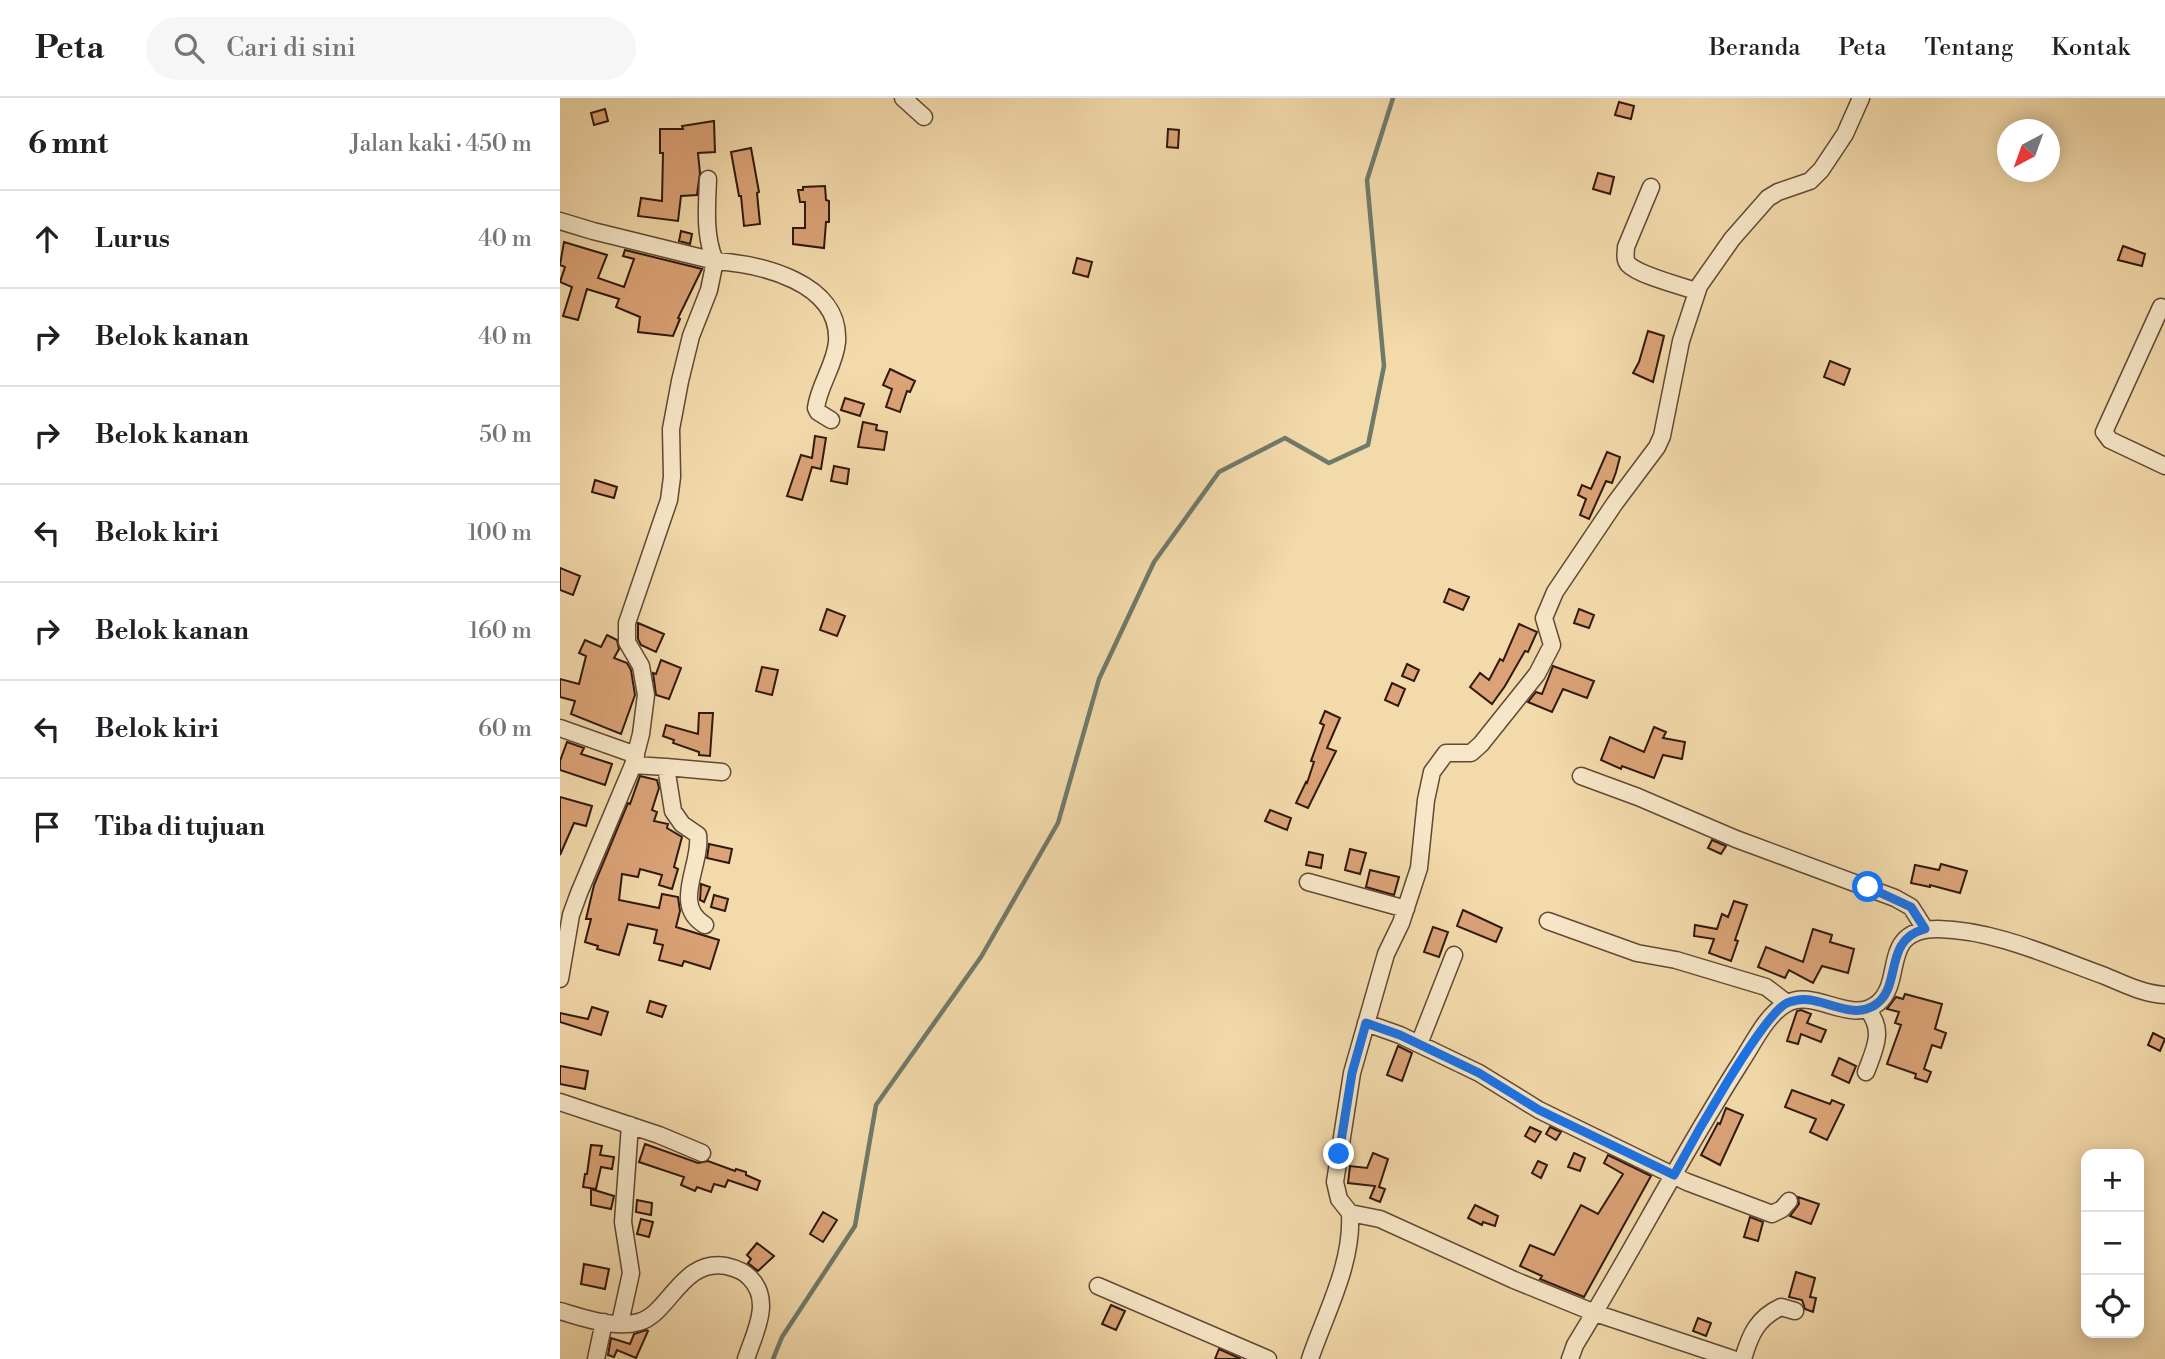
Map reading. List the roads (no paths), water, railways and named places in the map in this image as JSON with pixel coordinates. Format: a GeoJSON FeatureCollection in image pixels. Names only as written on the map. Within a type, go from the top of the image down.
{"type":"FeatureCollection","features":[{"type":"Feature","properties":{"kind":"street"},"geometry":{"type":"LineString","coordinates":[[904,98],[924,117]]}},
{"type":"Feature","properties":{"kind":"street"},"geometry":{"type":"LineString","coordinates":[[1310,1359],[1339,1281],[1350,1236],[1350,1213],[1339,1199],[1335,1182],[1352,1073],[1387,954],[1406,909],[1419,867],[1426,800],[1432,772],[1446,753],[1471,753],[1476,749],[1543,666],[1552,645],[1544,618],[1546,609],[1662,436],[1681,341],[1696,291],[1732,239],[1768,198],[1810,181],[1821,170],[1845,134],[1861,98]]}},
{"type":"Feature","properties":{"kind":"street"},"geometry":{"type":"LineString","coordinates":[[560,979],[571,915],[585,875],[635,760],[646,695],[641,666],[626,642],[627,623],[669,500],[672,477],[671,429],[680,381],[691,336],[712,280],[715,261],[708,233],[708,179]]}},
{"type":"Feature","properties":{"kind":"street"},"geometry":{"type":"LineString","coordinates":[[1651,187],[1626,247],[1625,258],[1628,265],[1696,291]]}},
{"type":"Feature","properties":{"kind":"street"},"geometry":{"type":"LineString","coordinates":[[560,221],[715,261],[745,264],[788,276],[806,286],[827,306],[833,319],[837,341],[816,408],[831,420]]}},
{"type":"Feature","properties":{"kind":"street"},"geometry":{"type":"LineString","coordinates":[[2161,307],[2104,432],[2110,440],[2165,466]]}},
{"type":"Feature","properties":{"kind":"street"},"geometry":{"type":"LineString","coordinates":[[560,729],[635,760],[666,767],[722,772]]}},
{"type":"Feature","properties":{"kind":"street"},"geometry":{"type":"LineString","coordinates":[[666,767],[673,811],[682,824],[698,835],[689,903],[694,917],[705,925]]}},
{"type":"Feature","properties":{"kind":"street"},"geometry":{"type":"LineString","coordinates":[[1581,776],[1736,839],[1895,898],[1911,907],[1925,929]]}},
{"type":"Feature","properties":{"kind":"street"},"geometry":{"type":"LineString","coordinates":[[1308,882],[1406,909]]}},
{"type":"Feature","properties":{"kind":"street"},"geometry":{"type":"LineString","coordinates":[[1548,921],[1637,953],[1676,960],[1766,987],[1787,1003]]}},
{"type":"Feature","properties":{"kind":"street"},"geometry":{"type":"LineString","coordinates":[[1570,1359],[1575,1345],[1701,1125],[1768,1023],[1787,1003],[1802,999],[1856,1010],[1867,1009],[1881,1000],[1894,961],[1907,938],[1925,929],[1942,929],[1987,937],[2042,953],[2146,992],[2165,995]]}},
{"type":"Feature","properties":{"kind":"street"},"geometry":{"type":"LineString","coordinates":[[1419,1044],[1454,955]]}},
{"type":"Feature","properties":{"kind":"street"},"geometry":{"type":"LineString","coordinates":[[1866,1072],[1878,1038],[1876,1022],[1867,1009]]}},
{"type":"Feature","properties":{"kind":"street"},"geometry":{"type":"LineString","coordinates":[[1366,1023],[1419,1044],[1479,1073],[1550,1116],[1674,1175],[1767,1213],[1777,1212],[1789,1201]]}},
{"type":"Feature","properties":{"kind":"street"},"geometry":{"type":"LineString","coordinates":[[560,1102],[702,1153]]}},
{"type":"Feature","properties":{"kind":"street"},"geometry":{"type":"LineString","coordinates":[[620,1323],[631,1273],[624,1222],[629,1125]]}},
{"type":"Feature","properties":{"kind":"street"},"geometry":{"type":"LineString","coordinates":[[1350,1213],[1381,1219],[1514,1280],[1595,1312],[1732,1359]]}},
{"type":"Feature","properties":{"kind":"street"},"geometry":{"type":"LineString","coordinates":[[560,1311],[604,1322],[632,1323],[649,1318],[681,1284],[699,1270],[720,1265],[736,1268],[750,1278],[761,1298],[758,1327],[746,1359]]}},
{"type":"Feature","properties":{"kind":"street"},"geometry":{"type":"LineString","coordinates":[[1098,1286],[1268,1359]]}},
{"type":"Feature","properties":{"kind":"street"},"geometry":{"type":"LineString","coordinates":[[1744,1359],[1752,1331],[1763,1318],[1781,1307],[1795,1311]]}},
{"type":"Feature","properties":{"kind":"street"},"geometry":{"type":"LineString","coordinates":[[596,1359],[604,1322]]}},
{"type":"Feature","properties":{"kind":"waterway"},"geometry":{"type":"LineString","coordinates":[[773,1359],[782,1337],[855,1226],[876,1105],[981,957],[1058,823],[1099,679],[1154,562],[1219,472],[1285,438],[1329,463],[1368,445],[1384,366],[1367,180],[1393,98]]}}]}
